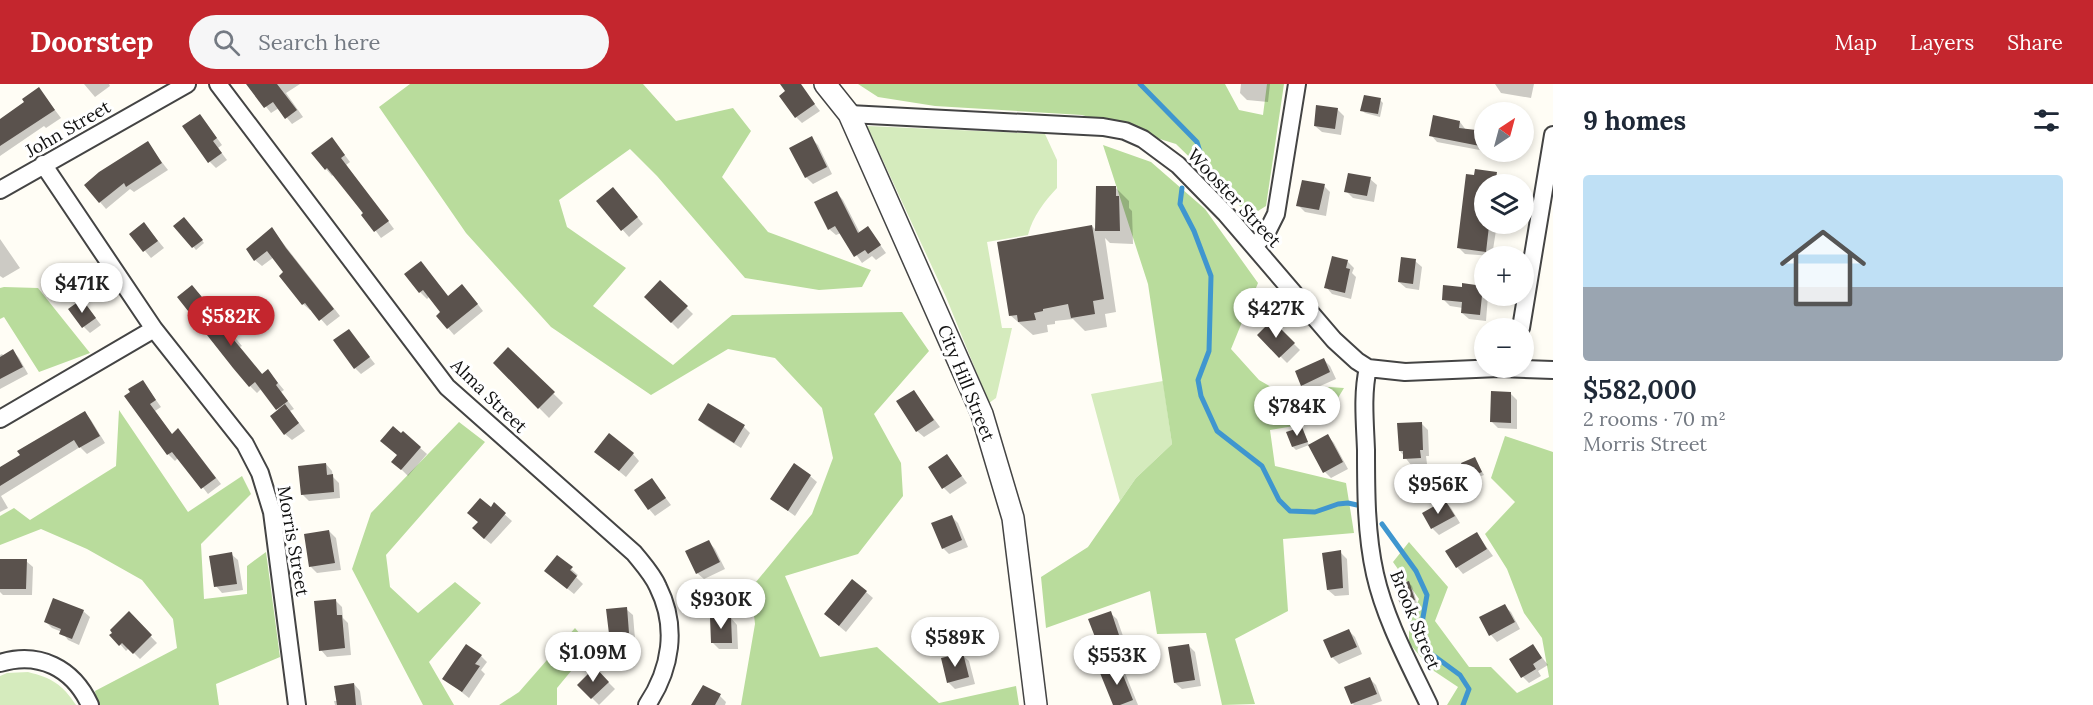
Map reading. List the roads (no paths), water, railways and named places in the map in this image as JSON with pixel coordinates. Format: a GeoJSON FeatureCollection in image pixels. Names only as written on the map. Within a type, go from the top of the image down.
{"type":"FeatureCollection","features":[{"type":"Feature","properties":{"kind":"street","name":"John Street"},"geometry":{"type":"LineString","coordinates":[[0,190],[187,84]]}},
{"type":"Feature","properties":{"kind":"street","name":"Alma Street"},"geometry":{"type":"LineString","coordinates":[[218,84],[447,387],[634,553],[658,586],[669,617],[667,667],[647,705]]}},
{"type":"Feature","properties":{"kind":"street","name":"City Hill Street"},"geometry":{"type":"LineString","coordinates":[[825,84],[849,114],[982,414],[1013,518],[1036,705]]}},
{"type":"Feature","properties":{"kind":"street"},"geometry":{"type":"LineString","coordinates":[[1254,246],[1266,234],[1276,214],[1297,84]]}},
{"type":"Feature","properties":{"kind":"street","name":"Wooster Street"},"geometry":{"type":"LineString","coordinates":[[849,114],[1103,127],[1125,131],[1151,144],[1178,165],[1254,246],[1334,340],[1368,368]]}},
{"type":"Feature","properties":{"kind":"street"},"geometry":{"type":"LineString","coordinates":[[1523,318],[1553,135]]}},
{"type":"Feature","properties":{"kind":"street","name":"Morris Street"},"geometry":{"type":"LineString","coordinates":[[44,164],[154,329],[245,444],[260,474],[272,512],[297,705]]}},
{"type":"Feature","properties":{"kind":"street"},"geometry":{"type":"LineString","coordinates":[[0,419],[154,329]]}},
{"type":"Feature","properties":{"kind":"street"},"geometry":{"type":"LineString","coordinates":[[1368,368],[1405,372],[1474,369]]}},
{"type":"Feature","properties":{"kind":"street","name":"Brook Street"},"geometry":{"type":"LineString","coordinates":[[1368,368],[1365,388],[1366,475],[1370,544],[1375,574],[1385,608],[1429,705]]}},
{"type":"Feature","properties":{"kind":"street"},"geometry":{"type":"LineString","coordinates":[[1534,369],[1553,370]]}},
{"type":"Feature","properties":{"kind":"street"},"geometry":{"type":"LineString","coordinates":[[0,663],[16,658],[32,659],[56,666],[69,675],[85,694],[90,705]]}},
{"type":"Feature","properties":{"kind":"waterway"},"geometry":{"type":"LineString","coordinates":[[1140,84],[1197,142],[1200,152],[1195,162]]}},
{"type":"Feature","properties":{"kind":"waterway"},"geometry":{"type":"LineString","coordinates":[[1182,188],[1180,204],[1194,231],[1211,276],[1209,351],[1198,380],[1201,396],[1217,431],[1262,466],[1279,500],[1290,511],[1315,512],[1338,504],[1357,505]]}},
{"type":"Feature","properties":{"kind":"waterway"},"geometry":{"type":"LineString","coordinates":[[1382,524],[1416,571],[1427,595],[1420,634],[1426,650],[1460,675],[1469,689],[1463,705]]}}]}
